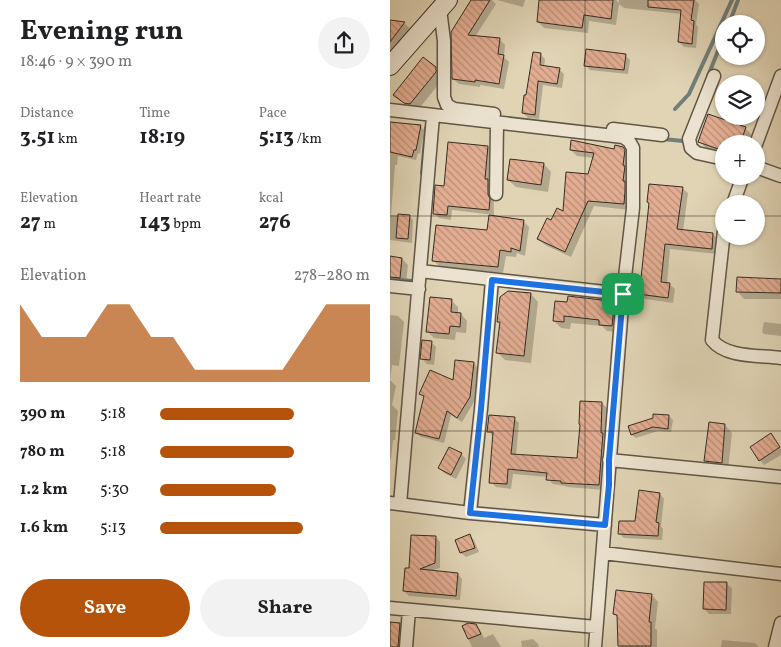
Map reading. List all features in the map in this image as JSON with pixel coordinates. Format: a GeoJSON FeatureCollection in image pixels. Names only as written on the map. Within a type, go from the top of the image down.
{"type":"FeatureCollection","features":[{"type":"Feature","properties":{"kind":"main road"},"geometry":{"type":"LineString","coordinates":[[390,66],[444,5]]}},
{"type":"Feature","properties":{"kind":"street"},"geometry":{"type":"LineString","coordinates":[[444,5],[444,97],[447,105],[454,109],[662,135]]}},
{"type":"Feature","properties":{"kind":"street"},"geometry":{"type":"LineString","coordinates":[[714,76],[690,139],[691,148],[697,153],[715,157]]}},
{"type":"Feature","properties":{"kind":"street"},"geometry":{"type":"LineString","coordinates":[[759,135],[781,76]]}},
{"type":"Feature","properties":{"kind":"street"},"geometry":{"type":"LineString","coordinates":[[390,110],[623,137],[629,141],[633,148],[633,208],[623,294],[595,647]]}},
{"type":"Feature","properties":{"kind":"street"},"geometry":{"type":"LineString","coordinates":[[433,116],[419,289],[395,504],[605,525]]}},
{"type":"Feature","properties":{"kind":"street"},"geometry":{"type":"LineString","coordinates":[[496,194],[497,123]]}},
{"type":"Feature","properties":{"kind":"street"},"geometry":{"type":"LineString","coordinates":[[765,170],[781,176]]}},
{"type":"Feature","properties":{"kind":"street"},"geometry":{"type":"LineString","coordinates":[[722,245],[712,340],[718,348],[731,352],[781,358]]}},
{"type":"Feature","properties":{"kind":"street"},"geometry":{"type":"LineString","coordinates":[[420,271],[623,294]]}},
{"type":"Feature","properties":{"kind":"street"},"geometry":{"type":"LineString","coordinates":[[470,513],[492,280]]}},
{"type":"Feature","properties":{"kind":"street"},"geometry":{"type":"LineString","coordinates":[[390,286],[419,289]]}},
{"type":"Feature","properties":{"kind":"street"},"geometry":{"type":"LineString","coordinates":[[609,460],[781,477]]}},
{"type":"Feature","properties":{"kind":"street"},"geometry":{"type":"LineString","coordinates":[[603,553],[781,574]]}},
{"type":"Feature","properties":{"kind":"street"},"geometry":{"type":"LineString","coordinates":[[390,608],[596,627]]}},
{"type":"Feature","properties":{"kind":"street"},"geometry":{"type":"LineString","coordinates":[[406,647],[409,610]]}},
{"type":"Feature","properties":{"kind":"street"},"geometry":{"type":"LineString","coordinates":[[775,647],[781,623]]}},
{"type":"Feature","properties":{"kind":"building"},"geometry":{"type":"Polygon","coordinates":[[[471,0],[490,0],[468,35],[500,38],[498,54],[504,55],[499,84],[452,79],[451,32],[471,0]]]}},
{"type":"Feature","properties":{"kind":"building"},"geometry":{"type":"Polygon","coordinates":[[[539,0],[613,0],[611,19],[584,15],[582,28],[537,22],[539,0]]]}},
{"type":"Feature","properties":{"kind":"building"},"geometry":{"type":"Polygon","coordinates":[[[648,0],[694,0],[691,20],[694,21],[692,44],[678,42],[681,10],[648,7],[648,0]]]}},
{"type":"Feature","properties":{"kind":"building"},"geometry":{"type":"Polygon","coordinates":[[[390,20],[405,22],[390,42],[390,20]]]}},
{"type":"Feature","properties":{"kind":"building"},"geometry":{"type":"Polygon","coordinates":[[[586,49],[626,54],[624,70],[584,66],[586,49]]]}},
{"type":"Feature","properties":{"kind":"building"},"geometry":{"type":"Polygon","coordinates":[[[533,52],[541,53],[540,65],[560,68],[557,84],[538,81],[535,115],[522,113],[533,52]]]}},
{"type":"Feature","properties":{"kind":"building"},"geometry":{"type":"Polygon","coordinates":[[[423,57],[436,67],[436,72],[410,104],[404,103],[393,95],[423,57]]]}},
{"type":"Feature","properties":{"kind":"building"},"geometry":{"type":"Polygon","coordinates":[[[708,114],[715,116],[715,125],[740,125],[746,127],[743,135],[715,135],[715,148],[698,142],[708,114]]]}},
{"type":"Feature","properties":{"kind":"building"},"geometry":{"type":"Polygon","coordinates":[[[390,122],[421,125],[416,150],[414,150],[412,157],[390,152],[390,122]]]}},
{"type":"Feature","properties":{"kind":"building"},"geometry":{"type":"Polygon","coordinates":[[[571,140],[614,149],[615,145],[623,147],[625,150],[623,181],[625,181],[625,191],[624,204],[588,201],[565,252],[537,239],[547,218],[551,220],[557,208],[563,211],[566,172],[588,174],[594,153],[570,150],[571,140]]]}},
{"type":"Feature","properties":{"kind":"building"},"geometry":{"type":"Polygon","coordinates":[[[448,142],[488,146],[485,179],[488,179],[489,210],[448,206],[447,215],[433,214],[435,185],[444,186],[448,142]]]}},
{"type":"Feature","properties":{"kind":"building"},"geometry":{"type":"Polygon","coordinates":[[[510,159],[544,163],[541,185],[507,180],[510,159]]]}},
{"type":"Feature","properties":{"kind":"building"},"geometry":{"type":"Polygon","coordinates":[[[649,184],[683,187],[677,229],[713,233],[712,249],[665,244],[661,282],[670,283],[668,298],[638,294],[649,203],[647,202],[649,184]]]}},
{"type":"Feature","properties":{"kind":"building"},"geometry":{"type":"Polygon","coordinates":[[[398,214],[410,215],[408,239],[396,238],[398,214]]]}},
{"type":"Feature","properties":{"kind":"building"},"geometry":{"type":"Polygon","coordinates":[[[489,215],[524,220],[520,251],[511,248],[511,252],[500,250],[498,267],[432,261],[436,225],[487,230],[489,215]]]}},
{"type":"Feature","properties":{"kind":"building"},"geometry":{"type":"Polygon","coordinates":[[[390,256],[402,258],[400,278],[390,277],[390,256]]]}},
{"type":"Feature","properties":{"kind":"building"},"geometry":{"type":"Polygon","coordinates":[[[737,277],[781,279],[781,293],[736,292],[737,277]]]}},
{"type":"Feature","properties":{"kind":"building"},"geometry":{"type":"Polygon","coordinates":[[[508,291],[531,293],[524,356],[496,353],[500,322],[497,322],[500,297],[508,291]]]}},
{"type":"Feature","properties":{"kind":"building"},"geometry":{"type":"Polygon","coordinates":[[[568,296],[610,301],[614,307],[612,326],[599,325],[599,320],[564,316],[564,322],[553,321],[555,301],[567,302],[568,296]]]}},
{"type":"Feature","properties":{"kind":"building"},"geometry":{"type":"Polygon","coordinates":[[[430,297],[452,299],[451,312],[461,313],[460,327],[450,326],[449,334],[426,332],[430,297]]]}},
{"type":"Feature","properties":{"kind":"building"},"geometry":{"type":"Polygon","coordinates":[[[422,340],[432,341],[430,360],[420,359],[422,340]]]}},
{"type":"Feature","properties":{"kind":"building"},"geometry":{"type":"Polygon","coordinates":[[[455,360],[474,362],[470,397],[457,418],[447,411],[439,439],[415,433],[424,396],[419,394],[430,370],[453,380],[455,360]]]}},
{"type":"Feature","properties":{"kind":"building"},"geometry":{"type":"Polygon","coordinates":[[[580,401],[602,402],[601,433],[603,433],[599,485],[561,483],[561,481],[546,480],[547,473],[508,469],[507,484],[489,483],[493,432],[487,432],[489,415],[515,417],[511,454],[577,458],[580,401]]]}},
{"type":"Feature","properties":{"kind":"building"},"geometry":{"type":"Polygon","coordinates":[[[653,414],[669,415],[668,429],[653,427],[631,435],[628,426],[653,418],[653,414]]]}},
{"type":"Feature","properties":{"kind":"building"},"geometry":{"type":"Polygon","coordinates":[[[709,422],[725,424],[722,463],[704,461],[709,422]]]}},
{"type":"Feature","properties":{"kind":"building"},"geometry":{"type":"Polygon","coordinates":[[[771,433],[780,447],[759,461],[750,447],[771,433]]]}},
{"type":"Feature","properties":{"kind":"building"},"geometry":{"type":"Polygon","coordinates":[[[449,447],[462,453],[451,475],[438,468],[449,447]]]}},
{"type":"Feature","properties":{"kind":"building"},"geometry":{"type":"Polygon","coordinates":[[[639,490],[660,493],[656,522],[659,523],[658,536],[618,534],[619,521],[635,521],[639,490]]]}},
{"type":"Feature","properties":{"kind":"building"},"geometry":{"type":"Polygon","coordinates":[[[470,534],[475,548],[460,553],[455,540],[470,534]]]}},
{"type":"Feature","properties":{"kind":"building"},"geometry":{"type":"Polygon","coordinates":[[[411,535],[436,536],[435,563],[420,569],[458,573],[456,596],[403,591],[405,568],[409,568],[411,535]]]}},
{"type":"Feature","properties":{"kind":"building"},"geometry":{"type":"Polygon","coordinates":[[[704,582],[727,582],[726,610],[703,609],[704,582]]]}},
{"type":"Feature","properties":{"kind":"building"},"geometry":{"type":"Polygon","coordinates":[[[616,590],[652,594],[649,622],[651,622],[651,646],[618,646],[617,615],[613,614],[616,590]]]}},
{"type":"Feature","properties":{"kind":"building"},"geometry":{"type":"Polygon","coordinates":[[[390,622],[400,623],[398,647],[390,647],[390,622]]]}},
{"type":"Feature","properties":{"kind":"building"},"geometry":{"type":"Polygon","coordinates":[[[468,623],[476,624],[481,634],[468,639],[462,626],[468,623]]]}},
{"type":"Feature","properties":{"kind":"waterway"},"geometry":{"type":"LineString","coordinates":[[675,109],[689,94],[732,0]]}},
{"type":"Feature","properties":{"kind":"waterway"},"geometry":{"type":"LineString","coordinates":[[732,15],[738,0]]}},
{"type":"Feature","properties":{"kind":"waterway"},"geometry":{"type":"LineString","coordinates":[[708,76],[715,58]]}},
{"type":"Feature","properties":{"kind":"waterway"},"geometry":{"type":"LineString","coordinates":[[422,173],[426,128]]}},
{"type":"Feature","properties":{"kind":"waterway"},"geometry":{"type":"LineString","coordinates":[[663,139],[683,141],[685,136]]}},
{"type":"Feature","properties":{"kind":"waterway"},"geometry":{"type":"LineString","coordinates":[[390,279],[412,281]]}},
{"type":"Feature","properties":{"kind":"route"},"geometry":{"type":"LineString","coordinates":[[492,280],[623,294],[605,525],[470,513],[492,280]]}}]}
